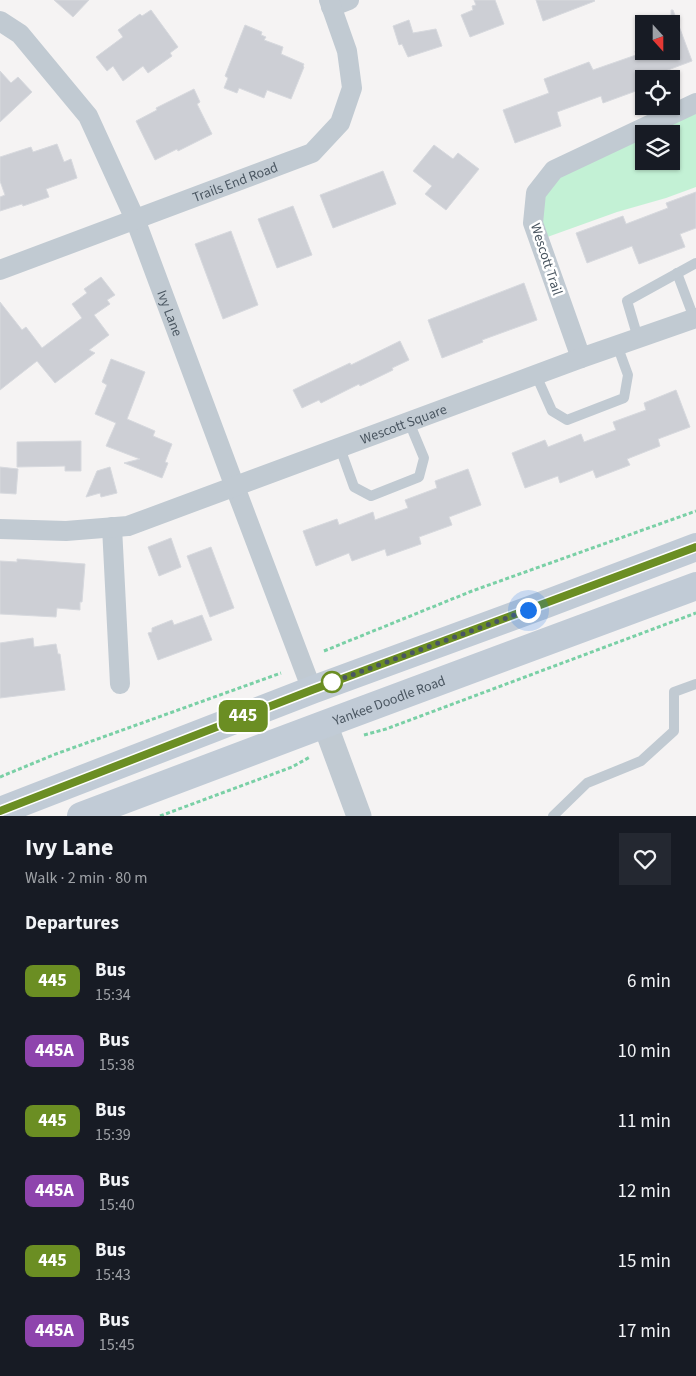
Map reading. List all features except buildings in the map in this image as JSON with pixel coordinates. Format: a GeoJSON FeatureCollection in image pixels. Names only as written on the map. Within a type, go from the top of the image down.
{"type":"FeatureCollection","features":[{"type":"Feature","properties":{"kind":"main road"},"geometry":{"type":"LineString","coordinates":[[0,811],[312,690],[696,547]]}},
{"type":"Feature","properties":{"kind":"main road"},"geometry":{"type":"LineString","coordinates":[[325,724],[343,703],[357,691],[397,672],[566,608],[633,571]]}},
{"type":"Feature","properties":{"kind":"main road","name":"Yankee Doodle Road"},"geometry":{"type":"LineString","coordinates":[[84,815],[696,586]]}},
{"type":"Feature","properties":{"kind":"main road"},"geometry":{"type":"LineString","coordinates":[[84,815],[154,776],[239,741],[288,717],[304,706],[312,690]]}},
{"type":"Feature","properties":{"kind":"street","name":"Trails End Road"},"geometry":{"type":"LineString","coordinates":[[0,270],[312,152],[340,123],[352,88],[348,51],[336,2]]}},
{"type":"Feature","properties":{"kind":"street","name":"Ivy Lane"},"geometry":{"type":"LineString","coordinates":[[0,21],[20,34],[88,116],[135,219],[312,690]]}},
{"type":"Feature","properties":{"kind":"street","name":"Wescott Trail"},"geometry":{"type":"LineString","coordinates":[[581,358],[533,223],[536,193],[554,170],[696,103]]}},
{"type":"Feature","properties":{"kind":"street","name":"Wescott Square"},"geometry":{"type":"LineString","coordinates":[[0,529],[66,531],[128,526],[235,488],[581,358],[695,318]]}},
{"type":"Feature","properties":{"kind":"street"},"geometry":{"type":"LineString","coordinates":[[112,527],[120,684]]}},
{"type":"Feature","properties":{"kind":"street"},"geometry":{"type":"LineString","coordinates":[[325,724],[360,816]]}},
{"type":"Feature","properties":{"kind":"lane"},"geometry":{"type":"LineString","coordinates":[[638,338],[627,301],[696,263]]}},
{"type":"Feature","properties":{"kind":"lane"},"geometry":{"type":"LineString","coordinates":[[677,273],[695,318]]}},
{"type":"Feature","properties":{"kind":"lane"},"geometry":{"type":"LineString","coordinates":[[536,375],[552,412],[568,420],[624,398],[628,375],[617,346]]}},
{"type":"Feature","properties":{"kind":"lane"},"geometry":{"type":"LineString","coordinates":[[340,448],[354,487],[371,496],[419,477],[424,458],[409,422]]}},
{"type":"Feature","properties":{"kind":"lane"},"geometry":{"type":"LineString","coordinates":[[553,816],[587,784],[641,761],[674,732],[674,692],[696,684]]}},
{"type":"Feature","properties":{"kind":"path"},"geometry":{"type":"LineString","coordinates":[[324,651],[472,591],[696,511]]}},
{"type":"Feature","properties":{"kind":"path"},"geometry":{"type":"LineString","coordinates":[[358,736],[386,729],[696,613]]}},
{"type":"Feature","properties":{"kind":"path"},"geometry":{"type":"LineString","coordinates":[[0,777],[53,755],[281,674]]}},
{"type":"Feature","properties":{"kind":"path"},"geometry":{"type":"LineString","coordinates":[[160,816],[292,767],[310,757]]}},
{"type":"Feature","properties":{"kind":"green space"},"geometry":{"type":"Polygon","coordinates":[[[696,103],[696,187],[617,212],[539,240],[536,193],[554,170],[635,132],[635,170],[680,170],[680,125],[649,125],[671,115],[680,115],[680,111],[696,103]]]}},
{"type":"Feature","properties":{"kind":"bus line","name":"445"},"geometry":{"type":"LineString","coordinates":[[0,811],[312,690],[696,547]]}},
{"type":"Feature","properties":{"kind":"route"},"geometry":{"type":"LineString","coordinates":[[332,682],[330,683],[528,610]]}}]}
